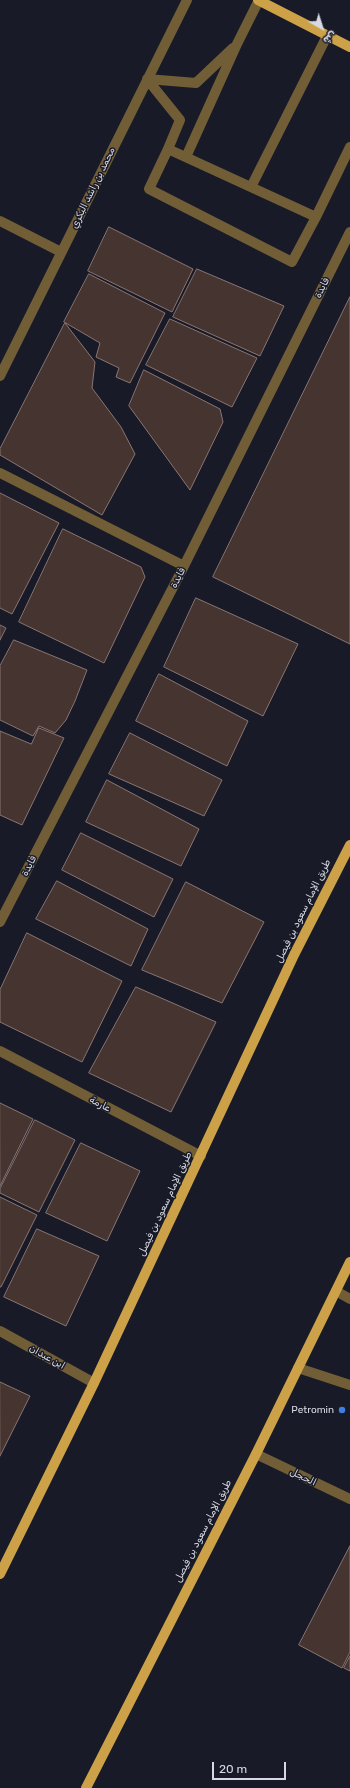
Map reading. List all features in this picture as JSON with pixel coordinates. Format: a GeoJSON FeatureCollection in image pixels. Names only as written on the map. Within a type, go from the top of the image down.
{"type":"FeatureCollection","features":[{"type":"Feature","properties":{"kind":"main road"},"geometry":{"type":"LineString","coordinates":[[258,0],[350,48]]}},
{"type":"Feature","properties":{"kind":"main road","name":"طريق الإمام سعود بن فيصل"},"geometry":{"type":"LineString","coordinates":[[0,1574],[94,1383],[294,955],[350,845]]}},
{"type":"Feature","properties":{"kind":"main road","name":"طريق الإمام سعود بن فيصل"},"geometry":{"type":"LineString","coordinates":[[86,1788],[256,1454],[350,1262]]}},
{"type":"Feature","properties":{"kind":"street","name":"محمد بن راشد البكري"},"geometry":{"type":"LineString","coordinates":[[0,376],[187,0]]}},
{"type":"Feature","properties":{"kind":"street"},"geometry":{"type":"LineString","coordinates":[[186,157],[258,0]]}},
{"type":"Feature","properties":{"kind":"street"},"geometry":{"type":"LineString","coordinates":[[250,187],[327,36]]}},
{"type":"Feature","properties":{"kind":"street"},"geometry":{"type":"LineString","coordinates":[[147,79],[196,83],[237,44]]}},
{"type":"Feature","properties":{"kind":"street"},"geometry":{"type":"LineString","coordinates":[[147,79],[180,120],[149,189],[292,262],[350,147]]}},
{"type":"Feature","properties":{"kind":"street"},"geometry":{"type":"LineString","coordinates":[[168,149],[316,217]]}},
{"type":"Feature","properties":{"kind":"street"},"geometry":{"type":"LineString","coordinates":[[0,221],[61,252]]}},
{"type":"Feature","properties":{"kind":"street","name":"فايدة"},"geometry":{"type":"LineString","coordinates":[[0,922],[184,566],[350,232]]}},
{"type":"Feature","properties":{"kind":"street"},"geometry":{"type":"LineString","coordinates":[[0,473],[184,566]]}},
{"type":"Feature","properties":{"kind":"street","name":"عارمة"},"geometry":{"type":"LineString","coordinates":[[0,1051],[201,1156]]}},
{"type":"Feature","properties":{"kind":"street"},"geometry":{"type":"LineString","coordinates":[[336,1291],[350,1299]]}},
{"type":"Feature","properties":{"kind":"street","name":"ابن عبدان"},"geometry":{"type":"LineString","coordinates":[[0,1331],[94,1383]]}},
{"type":"Feature","properties":{"kind":"street"},"geometry":{"type":"LineString","coordinates":[[298,1368],[350,1385]]}},
{"type":"Feature","properties":{"kind":"street","name":"الحجل"},"geometry":{"type":"LineString","coordinates":[[256,1454],[350,1500]]}},
{"type":"Feature","properties":{"kind":"building"},"geometry":{"type":"Polygon","coordinates":[[[109,227],[193,269],[172,312],[88,271],[109,227]]]}},
{"type":"Feature","properties":{"kind":"building"},"geometry":{"type":"Polygon","coordinates":[[[197,269],[284,306],[260,356],[173,317],[197,269]]]}},
{"type":"Feature","properties":{"kind":"building"},"geometry":{"type":"Polygon","coordinates":[[[89,274],[165,313],[130,383],[116,377],[119,368],[96,357],[100,343],[64,322],[89,274]]]}},
{"type":"Feature","properties":{"kind":"building"},"geometry":{"type":"Polygon","coordinates":[[[350,297],[350,644],[213,577],[350,297]]]}},
{"type":"Feature","properties":{"kind":"building"},"geometry":{"type":"Polygon","coordinates":[[[170,319],[257,358],[232,407],[146,365],[170,319]]]}},
{"type":"Feature","properties":{"kind":"building"},"geometry":{"type":"Polygon","coordinates":[[[65,323],[95,362],[92,388],[121,427],[135,454],[102,515],[0,455],[0,449],[65,323]]]}},
{"type":"Feature","properties":{"kind":"building"},"geometry":{"type":"Polygon","coordinates":[[[144,370],[220,409],[223,422],[190,490],[129,406],[144,370]]]}},
{"type":"Feature","properties":{"kind":"building"},"geometry":{"type":"Polygon","coordinates":[[[0,493],[59,523],[12,614],[0,608],[0,493]]]}},
{"type":"Feature","properties":{"kind":"building"},"geometry":{"type":"Polygon","coordinates":[[[63,529],[141,567],[145,577],[104,663],[19,622],[63,529]]]}},
{"type":"Feature","properties":{"kind":"building"},"geometry":{"type":"Polygon","coordinates":[[[196,598],[298,644],[263,716],[164,667],[196,598]]]}},
{"type":"Feature","properties":{"kind":"building"},"geometry":{"type":"Polygon","coordinates":[[[0,625],[6,628],[0,640],[0,625]]]}},
{"type":"Feature","properties":{"kind":"building"},"geometry":{"type":"Polygon","coordinates":[[[14,640],[87,670],[66,720],[55,733],[39,726],[33,736],[0,720],[0,666],[14,640]]]}},
{"type":"Feature","properties":{"kind":"building"},"geometry":{"type":"Polygon","coordinates":[[[159,674],[248,721],[227,766],[136,721],[159,674]]]}},
{"type":"Feature","properties":{"kind":"building"},"geometry":{"type":"Polygon","coordinates":[[[39,728],[64,738],[22,825],[0,815],[0,731],[31,744],[39,728]]]}},
{"type":"Feature","properties":{"kind":"building"},"geometry":{"type":"Polygon","coordinates":[[[130,733],[222,780],[204,816],[109,774],[130,733]]]}},
{"type":"Feature","properties":{"kind":"building"},"geometry":{"type":"Polygon","coordinates":[[[107,780],[199,829],[181,866],[86,822],[107,780]]]}},
{"type":"Feature","properties":{"kind":"building"},"geometry":{"type":"Polygon","coordinates":[[[81,833],[173,879],[154,917],[62,870],[81,833]]]}},
{"type":"Feature","properties":{"kind":"building"},"geometry":{"type":"Polygon","coordinates":[[[57,881],[148,929],[131,966],[36,919],[57,881]]]}},
{"type":"Feature","properties":{"kind":"building"},"geometry":{"type":"Polygon","coordinates":[[[186,882],[264,922],[222,1003],[142,970],[186,882]]]}},
{"type":"Feature","properties":{"kind":"building"},"geometry":{"type":"Polygon","coordinates":[[[27,933],[122,981],[82,1062],[0,1022],[0,990],[27,933]]]}},
{"type":"Feature","properties":{"kind":"building"},"geometry":{"type":"Polygon","coordinates":[[[136,987],[216,1022],[171,1112],[89,1073],[136,987]]]}},
{"type":"Feature","properties":{"kind":"building"},"geometry":{"type":"Polygon","coordinates":[[[0,1103],[33,1119],[0,1186],[0,1103]]]}},
{"type":"Feature","properties":{"kind":"building"},"geometry":{"type":"Polygon","coordinates":[[[35,1120],[75,1140],[39,1212],[0,1193],[0,1189],[35,1120]]]}},
{"type":"Feature","properties":{"kind":"building"},"geometry":{"type":"Polygon","coordinates":[[[81,1143],[140,1171],[107,1241],[46,1213],[81,1143]]]}},
{"type":"Feature","properties":{"kind":"building"},"geometry":{"type":"Polygon","coordinates":[[[0,1197],[37,1215],[1,1287],[0,1287],[0,1197]]]}},
{"type":"Feature","properties":{"kind":"building"},"geometry":{"type":"Polygon","coordinates":[[[37,1229],[99,1256],[66,1326],[4,1297],[37,1229]]]}},
{"type":"Feature","properties":{"kind":"building"},"geometry":{"type":"Polygon","coordinates":[[[0,1382],[30,1396],[0,1456],[0,1382]]]}},
{"type":"Feature","properties":{"kind":"building"},"geometry":{"type":"Polygon","coordinates":[[[350,1546],[350,1652],[342,1668],[299,1645],[350,1546]]]}},
{"type":"Feature","properties":{"kind":"building"},"geometry":{"type":"Polygon","coordinates":[[[350,1656],[350,1671],[344,1668],[350,1656]]]}},
{"type":"Feature","properties":{"kind":"place","name":"Petromin"},"geometry":{"type":"Point","coordinates":[342,1410]}}]}
